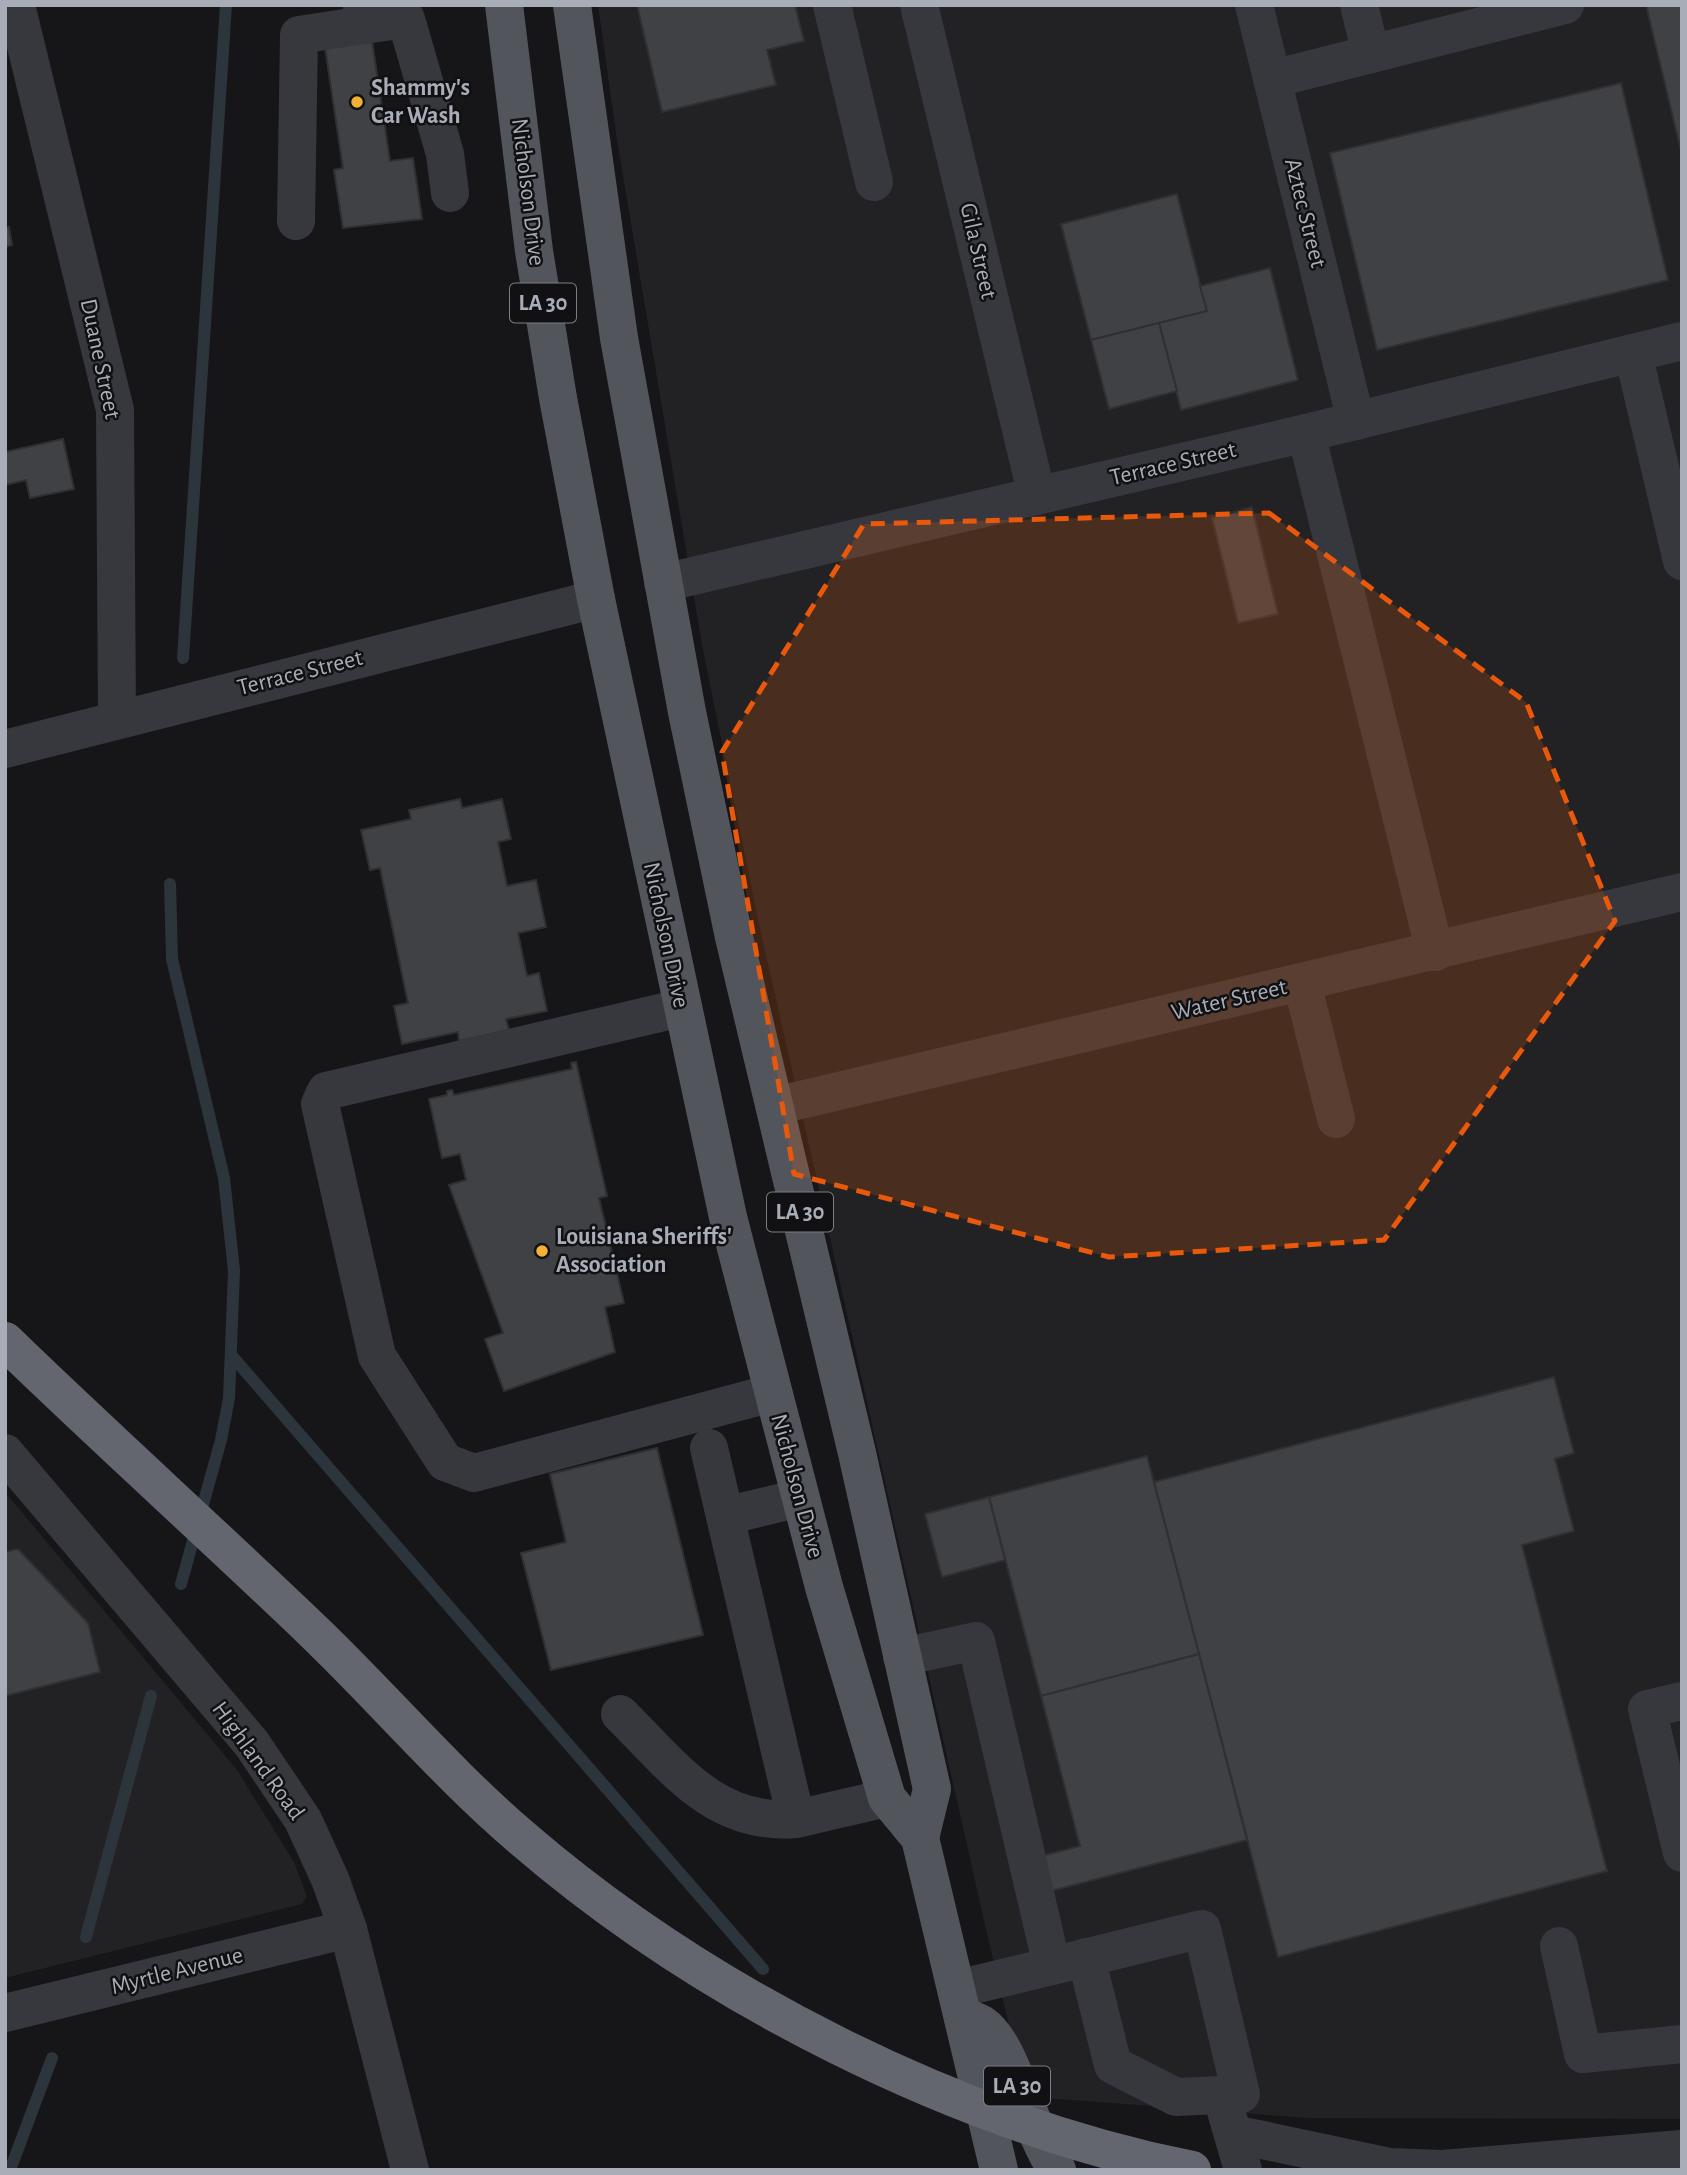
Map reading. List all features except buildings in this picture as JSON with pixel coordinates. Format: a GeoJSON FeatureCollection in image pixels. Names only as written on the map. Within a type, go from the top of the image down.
{"type":"FeatureCollection","features":[{"type":"Feature","properties":{"kind":"highway"},"geometry":{"type":"LineString","coordinates":[[5,1341],[305,1623],[521,1838],[588,1891],[665,1944],[760,2003],[909,2078],[970,2104],[1074,2140],[1192,2170]]}},
{"type":"Feature","properties":{"kind":"main road","name":"Nicholson Drive"},"geometry":{"type":"LineString","coordinates":[[504,5],[534,251],[596,598],[681,1008],[728,1217],[800,1498],[887,1798],[920,1838],[999,2170]]}},
{"type":"Feature","properties":{"kind":"main road","name":"Nicholson Drive"},"geometry":{"type":"LineString","coordinates":[[572,5],[619,338],[663,583],[734,937],[932,1789],[920,1838]]}},
{"type":"Feature","properties":{"kind":"main road","name":"LA 30"},"geometry":{"type":"LineString","coordinates":[[960,2003],[1000,2043],[1029,2117],[1057,2170]]}},
{"type":"Feature","properties":{"kind":"street"},"geometry":{"type":"LineString","coordinates":[[832,5],[874,182]]}},
{"type":"Feature","properties":{"kind":"street","name":"Gila Street"},"geometry":{"type":"LineString","coordinates":[[919,5],[1037,496]]}},
{"type":"Feature","properties":{"kind":"street","name":"Aztec Street"},"geometry":{"type":"LineString","coordinates":[[1254,5],[1356,421]]}},
{"type":"Feature","properties":{"kind":"street"},"geometry":{"type":"LineString","coordinates":[[1359,5],[1371,54]]}},
{"type":"Feature","properties":{"kind":"street"},"geometry":{"type":"LineString","coordinates":[[1272,79],[1551,11],[1565,5]]}},
{"type":"Feature","properties":{"kind":"street"},"geometry":{"type":"LineString","coordinates":[[296,222],[299,35],[363,15],[406,19],[445,154],[450,193]]}},
{"type":"Feature","properties":{"kind":"street","name":"Duane Street"},"geometry":{"type":"LineString","coordinates":[[14,19],[115,410],[117,720]]}},
{"type":"Feature","properties":{"kind":"street","name":"Terrace Street"},"geometry":{"type":"LineString","coordinates":[[663,583],[1307,433],[1682,341]]}},
{"type":"Feature","properties":{"kind":"street"},"geometry":{"type":"LineString","coordinates":[[1633,353],[1682,561]]}},
{"type":"Feature","properties":{"kind":"street"},"geometry":{"type":"LineString","coordinates":[[1307,433],[1434,952]]}},
{"type":"Feature","properties":{"kind":"street","name":"Terrace Street"},"geometry":{"type":"LineString","coordinates":[[5,749],[596,598]]}},
{"type":"Feature","properties":{"kind":"street","name":"Water Street"},"geometry":{"type":"LineString","coordinates":[[775,1106],[1682,892]]}},
{"type":"Feature","properties":{"kind":"street"},"geometry":{"type":"LineString","coordinates":[[1303,983],[1336,1119]]}},
{"type":"Feature","properties":{"kind":"street"},"geometry":{"type":"LineString","coordinates":[[681,1008],[326,1091],[320,1104],[377,1356],[445,1462],[474,1473],[772,1393]]}},
{"type":"Feature","properties":{"kind":"street"},"geometry":{"type":"LineString","coordinates":[[709,1448],[796,1819]]}},
{"type":"Feature","properties":{"kind":"street","name":"Highland Road"},"geometry":{"type":"LineString","coordinates":[[5,1453],[274,1774],[308,1829],[348,1929],[410,2170]]}},
{"type":"Feature","properties":{"kind":"street"},"geometry":{"type":"LineString","coordinates":[[725,1516],[800,1498]]}},
{"type":"Feature","properties":{"kind":"street"},"geometry":{"type":"LineString","coordinates":[[902,1657],[976,1641],[1069,1961],[1113,2065],[1176,2097],[1241,2094],[1202,1929],[1069,1961],[960,2003]]}},
{"type":"Feature","properties":{"kind":"street"},"geometry":{"type":"LineString","coordinates":[[1682,1701],[1647,1709],[1682,1853]]}},
{"type":"Feature","properties":{"kind":"street"},"geometry":{"type":"LineString","coordinates":[[620,1714],[701,1793],[717,1804],[756,1819],[796,1819],[887,1798]]}},
{"type":"Feature","properties":{"kind":"street","name":"Myrtle Avenue"},"geometry":{"type":"LineString","coordinates":[[5,2013],[348,1929]]}},
{"type":"Feature","properties":{"kind":"street"},"geometry":{"type":"LineString","coordinates":[[1559,1946],[1583,2054],[1682,2044]]}},
{"type":"Feature","properties":{"kind":"street"},"geometry":{"type":"LineString","coordinates":[[1221,2095],[1239,2152],[1390,2167],[1441,2169],[1618,2162],[1682,2148]]}},
{"type":"Feature","properties":{"kind":"highlighted area"},"geometry":{"type":"Polygon","coordinates":[[[1269,513],[1526,702],[1615,921],[1384,1240],[1109,1257],[794,1174],[722,752],[864,524],[1269,513]]]}},
{"type":"Feature","properties":{"kind":"shaded area"},"geometry":{"type":"Polygon","coordinates":[[[598,5],[1682,5],[1682,2119],[1307,2118],[1032,2097],[1014,2046],[985,1925],[757,915],[702,645],[617,140],[598,5]]]}},
{"type":"Feature","properties":{"kind":"shaded area"},"geometry":{"type":"Polygon","coordinates":[[[5,1492],[237,1770],[294,1862],[307,1896],[302,1904],[5,1978],[5,1492]]]}},
{"type":"Feature","properties":{"kind":"waterway"},"geometry":{"type":"LineString","coordinates":[[183,658],[226,5]]}},
{"type":"Feature","properties":{"kind":"waterway"},"geometry":{"type":"LineString","coordinates":[[170,884],[172,959],[224,1178],[234,1271],[229,1398],[221,1440],[181,1584]]}},
{"type":"Feature","properties":{"kind":"waterway"},"geometry":{"type":"LineString","coordinates":[[232,1356],[763,1969]]}},
{"type":"Feature","properties":{"kind":"waterway"},"geometry":{"type":"LineString","coordinates":[[86,1937],[151,1696]]}},
{"type":"Feature","properties":{"kind":"waterway"},"geometry":{"type":"LineString","coordinates":[[10,2170],[52,2058]]}},
{"type":"Feature","properties":{"kind":"place","name":"Shammy's Car Wash"},"geometry":{"type":"Point","coordinates":[357,102]}},
{"type":"Feature","properties":{"kind":"place","name":"Louisiana Sheriffs' Association"},"geometry":{"type":"Point","coordinates":[542,1251]}}]}
